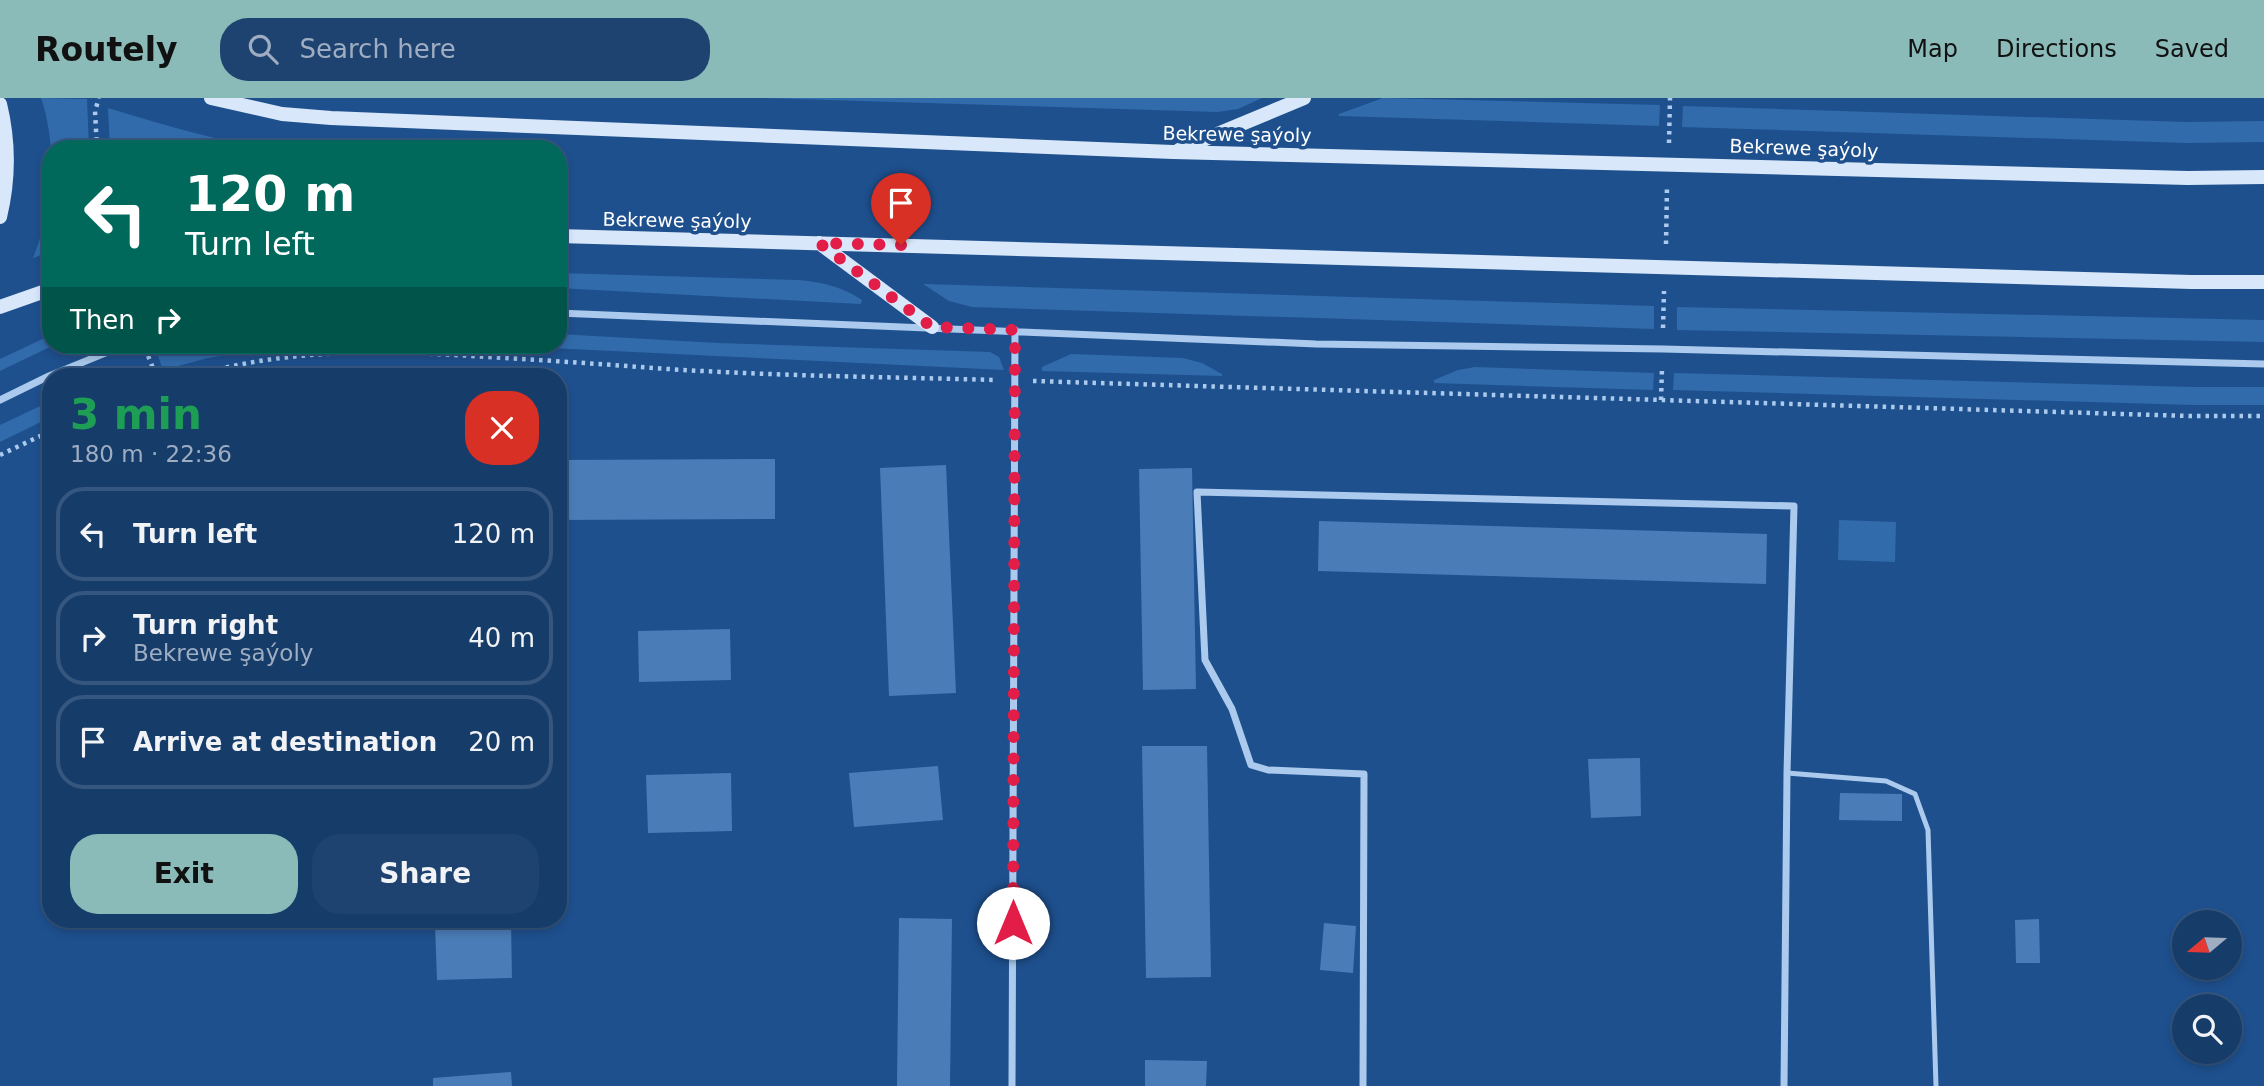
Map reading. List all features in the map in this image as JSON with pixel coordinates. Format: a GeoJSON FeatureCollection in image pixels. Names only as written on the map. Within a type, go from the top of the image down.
{"type":"FeatureCollection","features":[{"type":"Feature","properties":{"kind":"main road","name":"Bekrewe şaýoly"},"geometry":{"type":"LineString","coordinates":[[211,98],[282,114],[331,118],[1173,152],[2188,178],[2264,177]]}},
{"type":"Feature","properties":{"kind":"main road"},"geometry":{"type":"LineString","coordinates":[[1173,152],[1304,98]]}},
{"type":"Feature","properties":{"kind":"main road"},"geometry":{"type":"LineString","coordinates":[[0,104],[7,149],[6,182],[0,217]]}},
{"type":"Feature","properties":{"kind":"main road","name":"Bekrewe şaýoly"},"geometry":{"type":"LineString","coordinates":[[567,236],[2177,282],[2264,282]]}},
{"type":"Feature","properties":{"kind":"main road"},"geometry":{"type":"LineString","coordinates":[[819,243],[932,327]]}},
{"type":"Feature","properties":{"kind":"main road"},"geometry":{"type":"LineString","coordinates":[[0,307],[42,292]]}},
{"type":"Feature","properties":{"kind":"street"},"geometry":{"type":"LineString","coordinates":[[567,313],[1316,344],[2264,364]]}},
{"type":"Feature","properties":{"kind":"street"},"geometry":{"type":"LineString","coordinates":[[1012,1086],[1015,330]]}},
{"type":"Feature","properties":{"kind":"street"},"geometry":{"type":"LineString","coordinates":[[69,368],[103,354]]}},
{"type":"Feature","properties":{"kind":"street"},"geometry":{"type":"LineString","coordinates":[[0,400],[42,379]]}},
{"type":"Feature","properties":{"kind":"street"},"geometry":{"type":"LineString","coordinates":[[1363,1086],[1364,774],[1268,770],[1251,765],[1232,709],[1205,660],[1197,492],[1794,506],[1783,1086]]}},
{"type":"Feature","properties":{"kind":"lane"},"geometry":{"type":"LineString","coordinates":[[1787,773],[1886,781],[1915,794],[1928,830],[1936,1086]]}},
{"type":"Feature","properties":{"kind":"path"},"geometry":{"type":"LineString","coordinates":[[97,140],[95,111],[99,98]]}},
{"type":"Feature","properties":{"kind":"path"},"geometry":{"type":"LineString","coordinates":[[220,368],[283,357],[336,354]]}},
{"type":"Feature","properties":{"kind":"path"},"geometry":{"type":"LineString","coordinates":[[454,354],[717,372],[2190,416],[2264,416]]}},
{"type":"Feature","properties":{"kind":"path"},"geometry":{"type":"LineString","coordinates":[[0,455],[42,435]]}},
{"type":"Feature","properties":{"kind":"shaded area"},"geometry":{"type":"Polygon","coordinates":[[[41,98],[87,99],[89,140],[50,140],[41,98]]]}},
{"type":"Feature","properties":{"kind":"shaded area"},"geometry":{"type":"Polygon","coordinates":[[[762,98],[1262,98],[1238,109],[1218,112],[762,98]]]}},
{"type":"Feature","properties":{"kind":"shaded area"},"geometry":{"type":"Polygon","coordinates":[[[1383,98],[1660,105],[1659,126],[1339,116],[1383,98]]]}},
{"type":"Feature","properties":{"kind":"shaded area"},"geometry":{"type":"Polygon","coordinates":[[[1683,106],[2186,122],[2264,121],[2264,142],[2186,143],[1682,127],[1683,106]]]}},
{"type":"Feature","properties":{"kind":"shaded area"},"geometry":{"type":"Polygon","coordinates":[[[108,108],[227,140],[110,140],[108,108]]]}},
{"type":"Feature","properties":{"kind":"shaded area"},"geometry":{"type":"Polygon","coordinates":[[[42,231],[42,254],[33,258],[42,231]]]}},
{"type":"Feature","properties":{"kind":"shaded area"},"geometry":{"type":"Polygon","coordinates":[[[567,273],[799,280],[832,286],[862,300],[861,304],[567,288],[567,273]]]}},
{"type":"Feature","properties":{"kind":"shaded area"},"geometry":{"type":"Polygon","coordinates":[[[923,284],[1654,306],[1654,329],[972,307],[949,301],[923,284]]]}},
{"type":"Feature","properties":{"kind":"shaded area"},"geometry":{"type":"Polygon","coordinates":[[[1677,307],[2264,320],[2264,342],[1677,330],[1677,307]]]}},
{"type":"Feature","properties":{"kind":"shaded area"},"geometry":{"type":"Polygon","coordinates":[[[567,335],[718,343],[990,352],[999,357],[1004,370],[567,349],[567,335]]]}},
{"type":"Feature","properties":{"kind":"shaded area"},"geometry":{"type":"Polygon","coordinates":[[[42,339],[42,351],[0,371],[0,359],[42,339]]]}},
{"type":"Feature","properties":{"kind":"shaded area"},"geometry":{"type":"Polygon","coordinates":[[[234,354],[170,368],[162,368],[158,356],[234,354]]]}},
{"type":"Feature","properties":{"kind":"shaded area"},"geometry":{"type":"Polygon","coordinates":[[[1071,354],[1183,358],[1202,363],[1222,376],[1042,371],[1042,367],[1071,354]]]}},
{"type":"Feature","properties":{"kind":"shaded area"},"geometry":{"type":"Polygon","coordinates":[[[1475,367],[1654,373],[1653,390],[1434,383],[1434,380],[1458,370],[1475,367]]]}},
{"type":"Feature","properties":{"kind":"shaded area"},"geometry":{"type":"Polygon","coordinates":[[[1674,373],[2264,387],[2264,405],[1673,390],[1674,373]]]}},
{"type":"Feature","properties":{"kind":"shaded area"},"geometry":{"type":"Polygon","coordinates":[[[42,405],[42,421],[0,442],[0,425],[42,405]]]}},
{"type":"Feature","properties":{"kind":"shaded area"},"geometry":{"type":"Polygon","coordinates":[[[1839,520],[1896,522],[1895,562],[1838,560],[1839,520]]]}},
{"type":"Feature","properties":{"kind":"building"},"geometry":{"type":"Polygon","coordinates":[[[775,459],[775,519],[567,520],[567,460],[775,459]]]}},
{"type":"Feature","properties":{"kind":"building"},"geometry":{"type":"Polygon","coordinates":[[[946,465],[956,693],[889,696],[880,468],[946,465]]]}},
{"type":"Feature","properties":{"kind":"building"},"geometry":{"type":"Polygon","coordinates":[[[1192,468],[1196,689],[1143,690],[1139,469],[1192,468]]]}},
{"type":"Feature","properties":{"kind":"building"},"geometry":{"type":"Polygon","coordinates":[[[1319,521],[1767,534],[1766,584],[1318,571],[1319,521]]]}},
{"type":"Feature","properties":{"kind":"building"},"geometry":{"type":"Polygon","coordinates":[[[730,629],[731,680],[639,682],[638,631],[730,629]]]}},
{"type":"Feature","properties":{"kind":"building"},"geometry":{"type":"Polygon","coordinates":[[[1142,746],[1207,746],[1211,977],[1146,978],[1142,746]]]}},
{"type":"Feature","properties":{"kind":"building"},"geometry":{"type":"Polygon","coordinates":[[[1640,758],[1641,816],[1591,818],[1588,759],[1640,758]]]}},
{"type":"Feature","properties":{"kind":"building"},"geometry":{"type":"Polygon","coordinates":[[[938,766],[943,820],[854,827],[849,773],[938,766]]]}},
{"type":"Feature","properties":{"kind":"building"},"geometry":{"type":"Polygon","coordinates":[[[731,773],[732,831],[648,833],[646,775],[731,773]]]}},
{"type":"Feature","properties":{"kind":"building"},"geometry":{"type":"Polygon","coordinates":[[[1840,793],[1902,794],[1902,821],[1839,820],[1840,793]]]}},
{"type":"Feature","properties":{"kind":"building"},"geometry":{"type":"Polygon","coordinates":[[[899,918],[952,919],[950,1086],[897,1086],[899,918]]]}},
{"type":"Feature","properties":{"kind":"building"},"geometry":{"type":"Polygon","coordinates":[[[2039,919],[2040,963],[2016,963],[2015,920],[2039,919]]]}},
{"type":"Feature","properties":{"kind":"building"},"geometry":{"type":"Polygon","coordinates":[[[1324,923],[1356,926],[1353,973],[1320,970],[1324,923]]]}},
{"type":"Feature","properties":{"kind":"building"},"geometry":{"type":"Polygon","coordinates":[[[435,928],[511,928],[512,978],[437,980],[435,928]]]}},
{"type":"Feature","properties":{"kind":"building"},"geometry":{"type":"Polygon","coordinates":[[[1145,1060],[1207,1061],[1206,1086],[1145,1086],[1145,1060]]]}},
{"type":"Feature","properties":{"kind":"building"},"geometry":{"type":"Polygon","coordinates":[[[511,1072],[512,1086],[433,1086],[433,1078],[511,1072]]]}},
{"type":"Feature","properties":{"kind":"route"},"geometry":{"type":"LineString","coordinates":[[901,245],[819,243],[932,327],[1015,330],[1013,923]]}}]}
